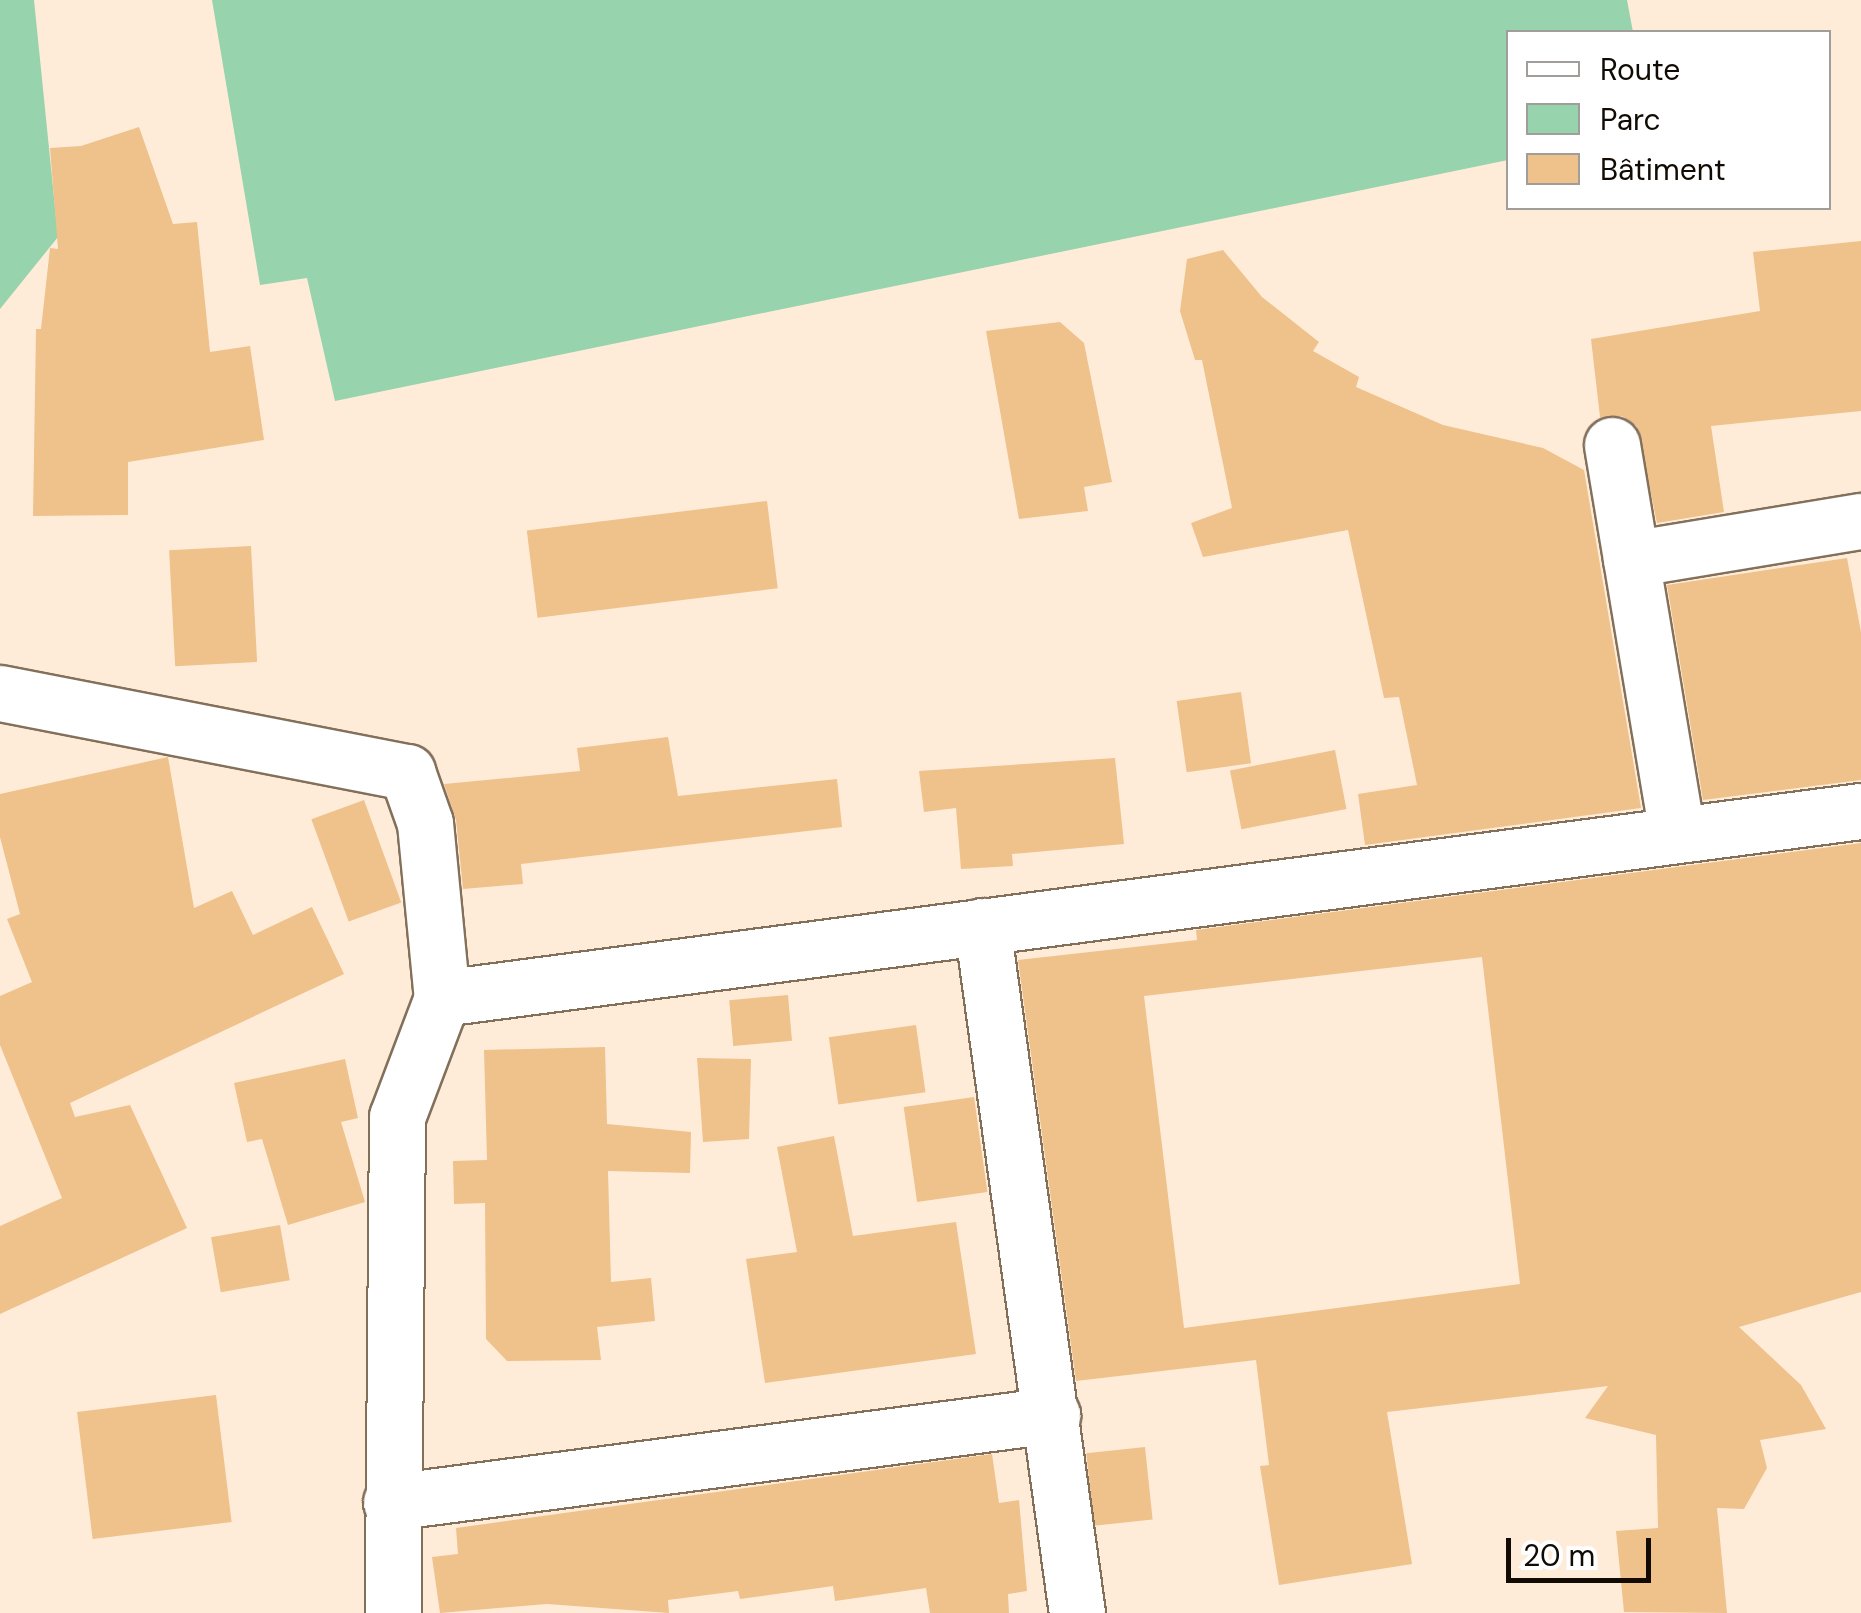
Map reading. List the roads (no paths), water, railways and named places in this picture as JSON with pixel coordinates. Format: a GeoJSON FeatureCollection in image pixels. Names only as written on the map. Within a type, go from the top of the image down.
{"type":"FeatureCollection","features":[{"type":"Feature","properties":{"kind":"street"},"geometry":{"type":"LineString","coordinates":[[1612,446],[1677,835]]}},
{"type":"Feature","properties":{"kind":"street"},"geometry":{"type":"LineString","coordinates":[[1630,559],[1861,522]]}},
{"type":"Feature","properties":{"kind":"street"},"geometry":{"type":"LineString","coordinates":[[0,693],[407,772],[425,824],[442,998],[397,1118],[393,1613]]}},
{"type":"Feature","properties":{"kind":"street"},"geometry":{"type":"LineString","coordinates":[[442,998],[1861,811]]}},
{"type":"Feature","properties":{"kind":"street"},"geometry":{"type":"LineString","coordinates":[[982,926],[1077,1613]]}},
{"type":"Feature","properties":{"kind":"street"},"geometry":{"type":"LineString","coordinates":[[392,1502],[1052,1415]]}}]}
